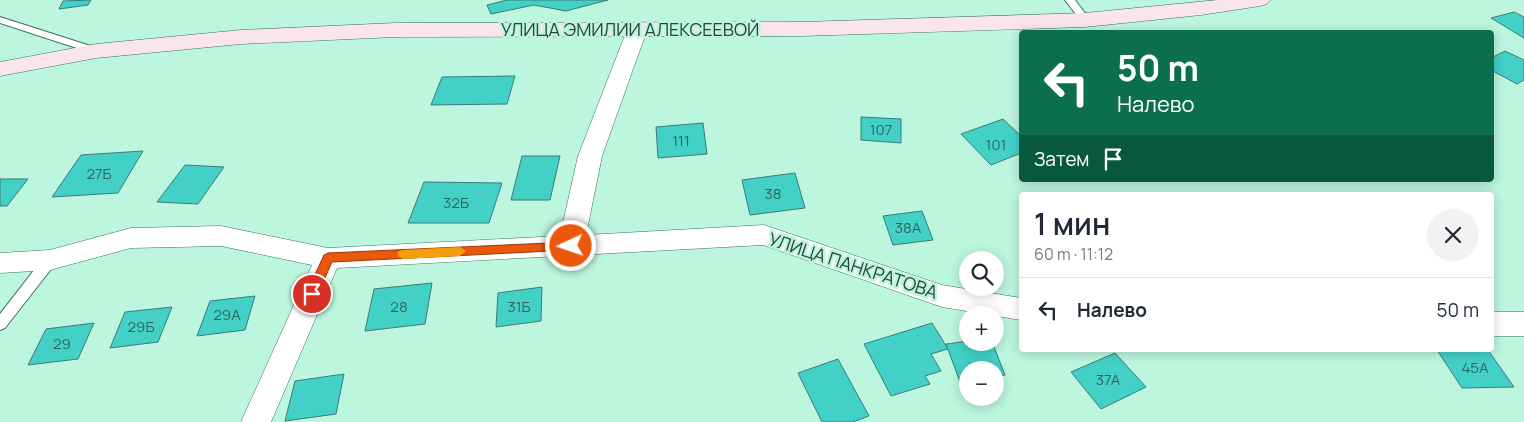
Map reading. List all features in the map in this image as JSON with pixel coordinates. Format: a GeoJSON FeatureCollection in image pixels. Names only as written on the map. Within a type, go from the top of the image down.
{"type":"FeatureCollection","features":[{"type":"Feature","properties":{"kind":"street","name":"УЛИЦА ЭМИЛИИ АЛЕКСЕЕВОЙ"},"geometry":{"type":"LineString","coordinates":[[0,69],[96,51],[241,37],[386,30],[802,29],[1086,20],[1201,9],[1260,0]]}},
{"type":"Feature","properties":{"kind":"street"},"geometry":{"type":"LineString","coordinates":[[571,246],[590,156],[637,30]]}},
{"type":"Feature","properties":{"kind":"street","name":"УЛИЦА ПАНКРАТОВА"},"geometry":{"type":"LineString","coordinates":[[0,263],[50,260],[131,238],[220,236],[328,258],[764,235],[942,296],[1019,309]]}},
{"type":"Feature","properties":{"kind":"street"},"geometry":{"type":"LineString","coordinates":[[256,422],[328,258]]}},
{"type":"Feature","properties":{"kind":"street"},"geometry":{"type":"LineString","coordinates":[[1494,324],[1524,324]]}},
{"type":"Feature","properties":{"kind":"lane"},"geometry":{"type":"LineString","coordinates":[[1070,0],[1086,20]]}},
{"type":"Feature","properties":{"kind":"lane"},"geometry":{"type":"LineString","coordinates":[[0,20],[96,51]]}},
{"type":"Feature","properties":{"kind":"lane"},"geometry":{"type":"LineString","coordinates":[[0,324],[50,260]]}},
{"type":"Feature","properties":{"kind":"building"},"geometry":{"type":"Polygon","coordinates":[[[91,0],[88,5],[59,9],[63,1],[91,0]]]}},
{"type":"Feature","properties":{"kind":"building"},"geometry":{"type":"Polygon","coordinates":[[[507,0],[608,0],[566,11],[534,5],[491,14],[487,5],[507,0]]]}},
{"type":"Feature","properties":{"kind":"building"},"geometry":{"type":"Polygon","coordinates":[[[1514,12],[1524,17],[1524,38],[1491,18],[1514,12]]]}},
{"type":"Feature","properties":{"kind":"building"},"geometry":{"type":"Polygon","coordinates":[[[1505,51],[1524,60],[1524,80],[1517,84],[1494,72],[1494,56],[1505,51]]]}},
{"type":"Feature","properties":{"kind":"building"},"geometry":{"type":"Polygon","coordinates":[[[515,76],[507,104],[431,105],[442,77],[515,76]]]}},
{"type":"Feature","properties":{"kind":"building"},"geometry":{"type":"Polygon","coordinates":[[[861,117],[901,119],[901,143],[861,140],[861,117]]]}},
{"type":"Feature","properties":{"kind":"building"},"geometry":{"type":"Polygon","coordinates":[[[1003,119],[1019,134],[1019,154],[991,165],[961,134],[1003,119]]]}},
{"type":"Feature","properties":{"kind":"building"},"geometry":{"type":"Polygon","coordinates":[[[703,123],[707,154],[658,158],[656,127],[703,123]]]}},
{"type":"Feature","properties":{"kind":"building"},"geometry":{"type":"Polygon","coordinates":[[[143,151],[118,193],[52,197],[81,155],[143,151]]]}},
{"type":"Feature","properties":{"kind":"building"},"geometry":{"type":"Polygon","coordinates":[[[522,156],[560,156],[550,200],[511,200],[522,156]]]}},
{"type":"Feature","properties":{"kind":"building"},"geometry":{"type":"Polygon","coordinates":[[[185,165],[224,167],[198,204],[157,202],[185,165]]]}},
{"type":"Feature","properties":{"kind":"building"},"geometry":{"type":"Polygon","coordinates":[[[795,173],[805,208],[750,215],[742,180],[795,173]]]}},
{"type":"Feature","properties":{"kind":"building"},"geometry":{"type":"Polygon","coordinates":[[[0,179],[28,179],[7,206],[0,206],[0,179]]]}},
{"type":"Feature","properties":{"kind":"building"},"geometry":{"type":"Polygon","coordinates":[[[424,182],[502,183],[489,223],[408,223],[424,182]]]}},
{"type":"Feature","properties":{"kind":"building"},"geometry":{"type":"Polygon","coordinates":[[[922,211],[933,240],[893,245],[883,216],[922,211]]]}},
{"type":"Feature","properties":{"kind":"building"},"geometry":{"type":"Polygon","coordinates":[[[432,283],[425,324],[365,331],[374,289],[432,283]]]}},
{"type":"Feature","properties":{"kind":"building"},"geometry":{"type":"Polygon","coordinates":[[[542,287],[541,321],[496,327],[498,293],[542,287]]]}},
{"type":"Feature","properties":{"kind":"building"},"geometry":{"type":"Polygon","coordinates":[[[255,296],[245,330],[197,336],[210,301],[255,296]]]}},
{"type":"Feature","properties":{"kind":"building"},"geometry":{"type":"Polygon","coordinates":[[[172,307],[158,342],[110,348],[125,312],[172,307]]]}},
{"type":"Feature","properties":{"kind":"building"},"geometry":{"type":"Polygon","coordinates":[[[94,323],[78,359],[28,365],[46,329],[94,323]]]}},
{"type":"Feature","properties":{"kind":"building"},"geometry":{"type":"Polygon","coordinates":[[[932,323],[948,349],[931,354],[941,371],[925,376],[930,384],[891,396],[864,344],[932,323]]]}},
{"type":"Feature","properties":{"kind":"building"},"geometry":{"type":"Polygon","coordinates":[[[959,342],[959,351],[996,351],[999,361],[959,361],[959,379],[946,344],[959,342]]]}},
{"type":"Feature","properties":{"kind":"building"},"geometry":{"type":"Polygon","coordinates":[[[1438,352],[1489,352],[1514,387],[1462,388],[1438,352]]]}},
{"type":"Feature","properties":{"kind":"building"},"geometry":{"type":"Polygon","coordinates":[[[1115,353],[1146,387],[1101,409],[1071,372],[1115,353]]]}},
{"type":"Feature","properties":{"kind":"building"},"geometry":{"type":"Polygon","coordinates":[[[838,359],[869,416],[853,422],[822,422],[798,373],[838,359]]]}},
{"type":"Feature","properties":{"kind":"building"},"geometry":{"type":"Polygon","coordinates":[[[344,374],[336,414],[285,421],[295,381],[344,374]]]}},
{"type":"Feature","properties":{"kind":"slow traffic"},"geometry":{"type":"LineString","coordinates":[[403,254],[460,251]]}},
{"type":"Feature","properties":{"kind":"route"},"geometry":{"type":"LineString","coordinates":[[312,294],[328,258],[571,246]]}}]}
